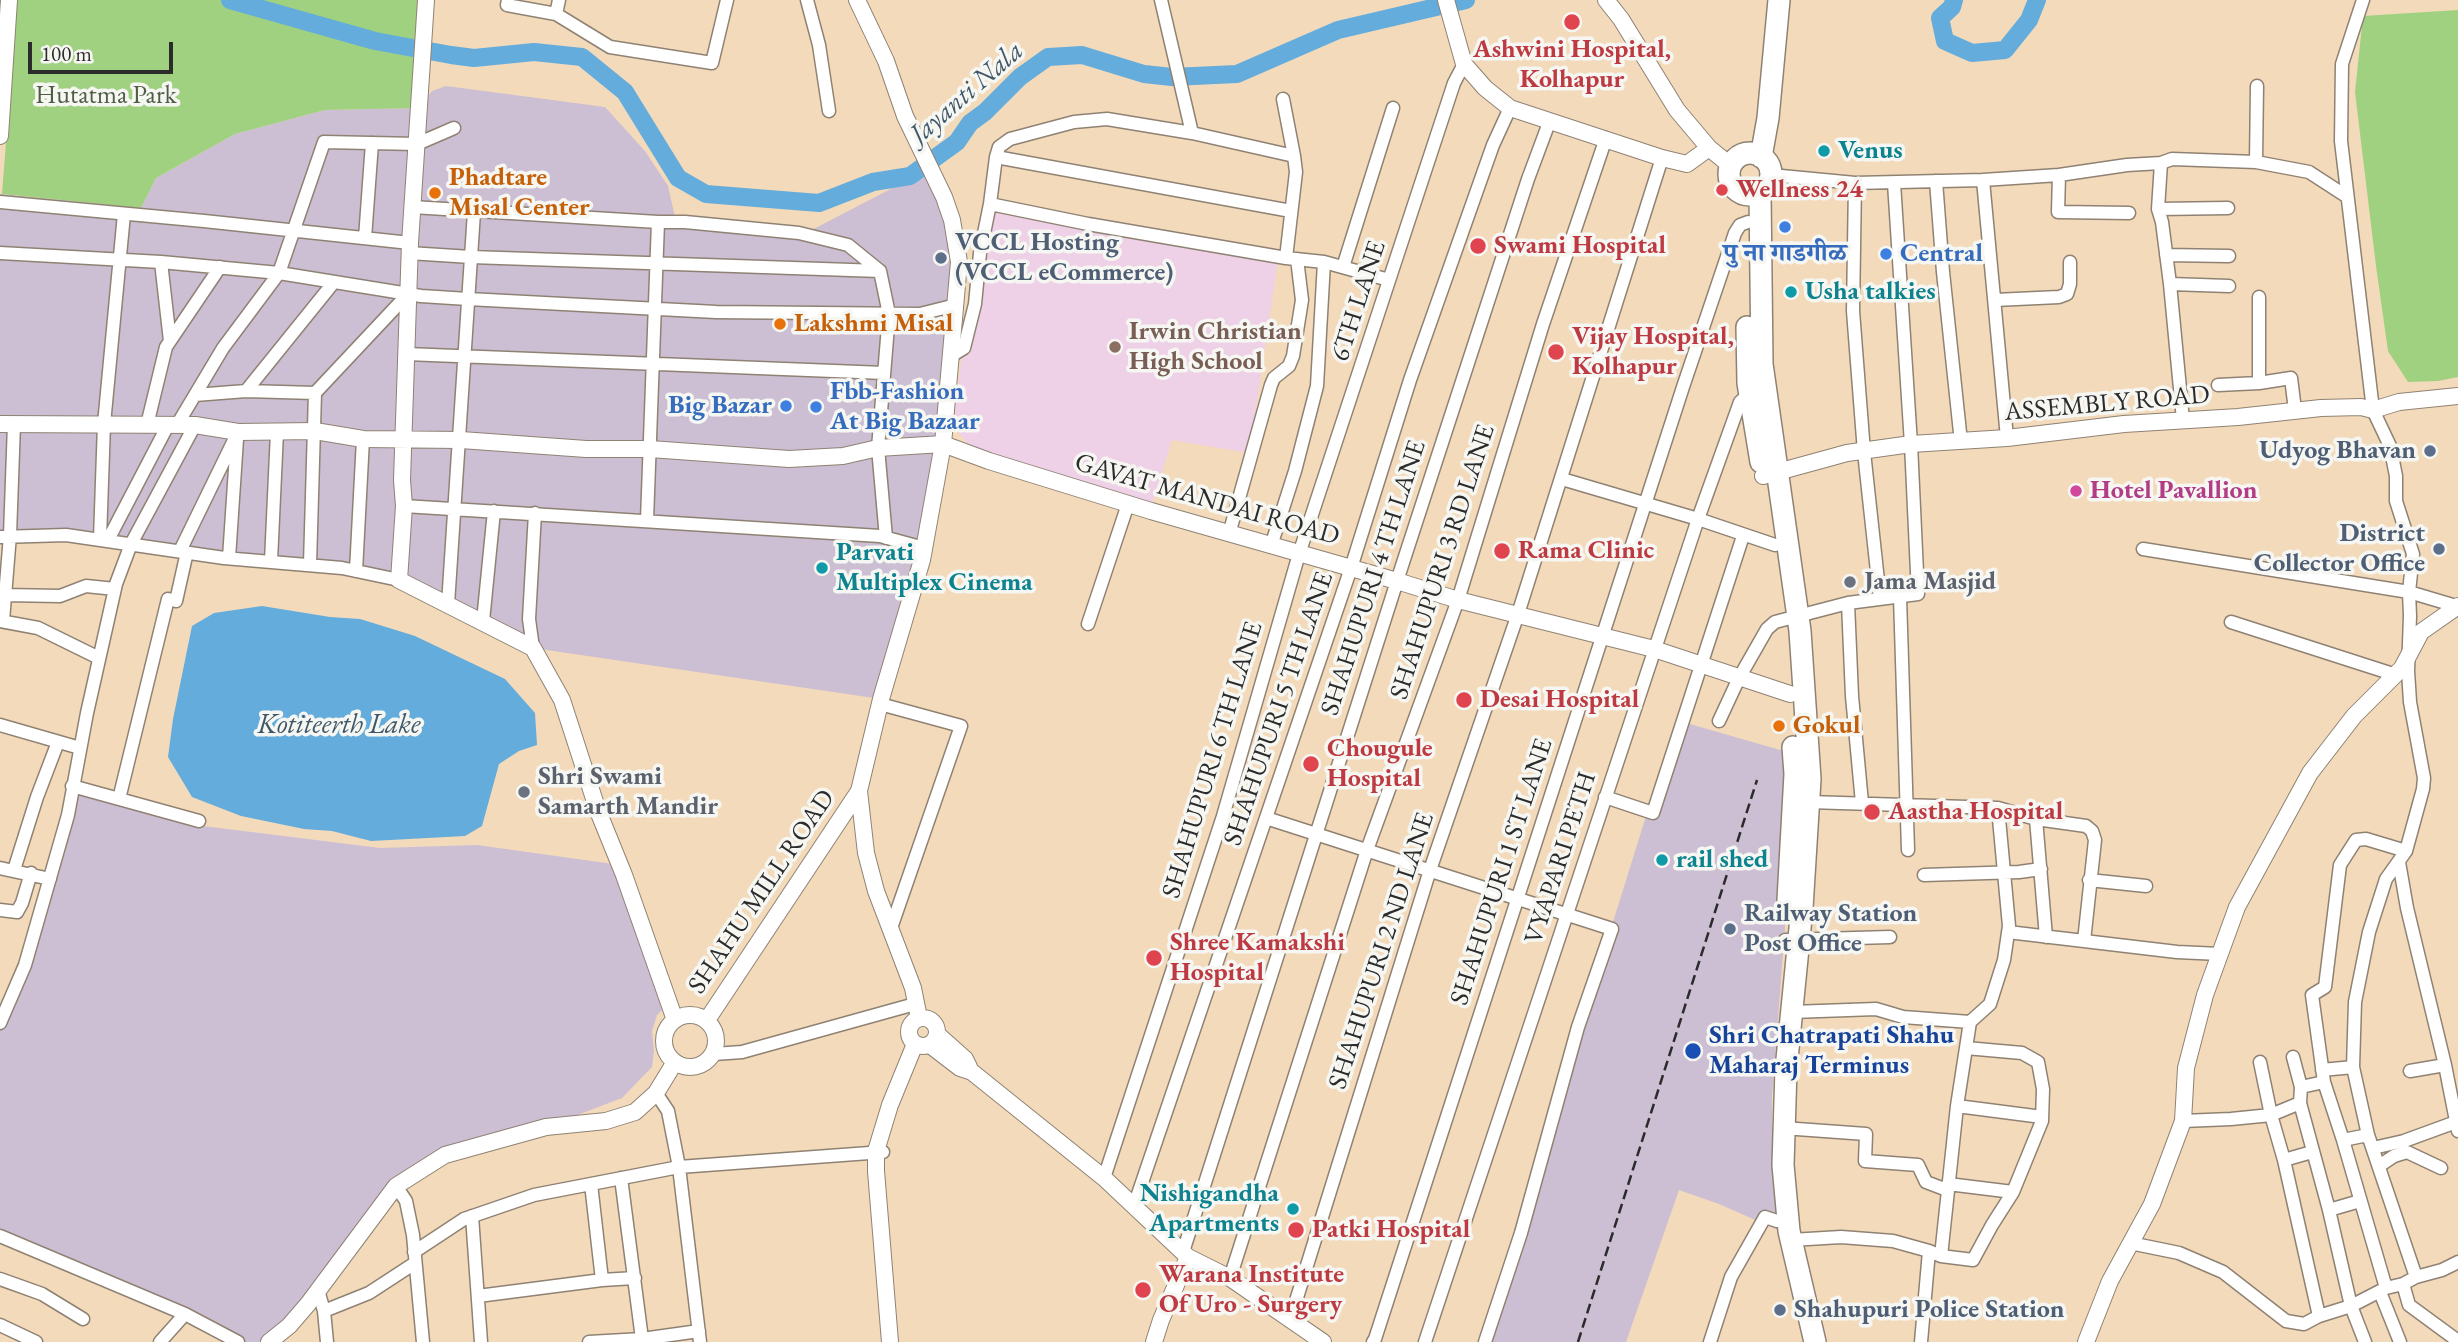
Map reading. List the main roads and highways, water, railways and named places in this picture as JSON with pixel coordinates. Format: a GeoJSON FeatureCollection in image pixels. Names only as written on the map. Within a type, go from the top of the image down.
{"type":"FeatureCollection","features":[{"type":"Feature","properties":{"kind":"highway"},"geometry":{"type":"LineString","coordinates":[[1772,0],[1755,177],[1769,475],[1775,545],[1791,617],[1790,694],[1795,774],[1793,1012],[1787,1057],[1783,1128],[1782,1220],[1791,1241],[1815,1342]]}},
{"type":"Feature","properties":{"kind":"highway"},"geometry":{"type":"LineString","coordinates":[[1779,0],[1768,118],[1748,222],[1746,319],[1749,393],[1769,475],[1791,617],[1809,763],[1808,802],[1772,1096],[1772,1167],[1807,1342]]}},
{"type":"Feature","properties":{"kind":"highway"},"geometry":{"type":"LineString","coordinates":[[1731,166],[1742,155],[1755,177]]}},
{"type":"Feature","properties":{"kind":"water","name":"Kotiteerth Lake"},"geometry":{"type":"Polygon","coordinates":[[[262,606],[360,619],[415,636],[505,679],[535,713],[537,745],[519,751],[499,764],[482,826],[465,836],[371,841],[332,831],[304,829],[241,816],[192,797],[168,757],[192,626],[214,613],[262,606]]]}},
{"type":"Feature","properties":{"kind":"waterway","name":"Jayanti Nala"},"geometry":{"type":"LineString","coordinates":[[230,0],[375,41],[451,55],[474,58],[534,52],[582,57],[625,92],[678,178],[706,194],[819,203],[873,182],[910,176],[957,142],[970,123],[1020,77],[1048,57],[1082,55],[1144,74],[1172,77],[1237,74],[1338,30],[1466,0]]}},
{"type":"Feature","properties":{"kind":"waterway","name":"Jayanti Nala"},"geometry":{"type":"LineString","coordinates":[[1954,0],[1952,7],[1940,18],[1945,41],[1972,53],[2005,50],[2029,20],[2037,0]]}},
{"type":"Feature","properties":{"kind":"railway"},"geometry":{"type":"LineString","coordinates":[[1578,1342],[1757,780]]}},
{"type":"Feature","properties":{"kind":"place","name":"Ashwini Hospital, Kolhapur"},"geometry":{"type":"Point","coordinates":[1572,22]}},
{"type":"Feature","properties":{"kind":"place","name":"Venus"},"geometry":{"type":"Point","coordinates":[1824,151]}},
{"type":"Feature","properties":{"kind":"place","name":"Wellness 24"},"geometry":{"type":"Point","coordinates":[1722,190]}},
{"type":"Feature","properties":{"kind":"place","name":"Phadtare Misal Center"},"geometry":{"type":"Point","coordinates":[435,193]}},
{"type":"Feature","properties":{"kind":"place","name":"पु ना गाडगीळ"},"geometry":{"type":"Point","coordinates":[1785,227]}},
{"type":"Feature","properties":{"kind":"place","name":"Swami Hospital"},"geometry":{"type":"Point","coordinates":[1478,246]}},
{"type":"Feature","properties":{"kind":"place","name":"Central"},"geometry":{"type":"Point","coordinates":[1886,254]}},
{"type":"Feature","properties":{"kind":"place","name":"VCCL Hosting (VCCL eCommerce)"},"geometry":{"type":"Point","coordinates":[941,258]}},
{"type":"Feature","properties":{"kind":"place","name":"Usha talkies"},"geometry":{"type":"Point","coordinates":[1791,292]}},
{"type":"Feature","properties":{"kind":"place","name":"Lakshmi Misal"},"geometry":{"type":"Point","coordinates":[780,324]}},
{"type":"Feature","properties":{"kind":"place","name":"Irwin Christian High School"},"geometry":{"type":"Point","coordinates":[1115,347]}},
{"type":"Feature","properties":{"kind":"place","name":"Vijay Hospital, Kolhapur"},"geometry":{"type":"Point","coordinates":[1556,352]}},
{"type":"Feature","properties":{"kind":"place","name":"Big Bazar"},"geometry":{"type":"Point","coordinates":[786,406]}},
{"type":"Feature","properties":{"kind":"place","name":"Fbb-Fashion At Big Bazaar"},"geometry":{"type":"Point","coordinates":[816,407]}},
{"type":"Feature","properties":{"kind":"place","name":"Udyog Bhavan"},"geometry":{"type":"Point","coordinates":[2430,451]}},
{"type":"Feature","properties":{"kind":"place","name":"Hotel Pavallion"},"geometry":{"type":"Point","coordinates":[2076,491]}},
{"type":"Feature","properties":{"kind":"place","name":"District Collector Office"},"geometry":{"type":"Point","coordinates":[2439,549]}},
{"type":"Feature","properties":{"kind":"place","name":"Rama Clinic"},"geometry":{"type":"Point","coordinates":[1502,551]}},
{"type":"Feature","properties":{"kind":"place","name":"Parvati Multiplex Cinema"},"geometry":{"type":"Point","coordinates":[822,568]}},
{"type":"Feature","properties":{"kind":"place","name":"Jama Masjid"},"geometry":{"type":"Point","coordinates":[1850,582]}},
{"type":"Feature","properties":{"kind":"place","name":"Desai Hospital"},"geometry":{"type":"Point","coordinates":[1464,700]}},
{"type":"Feature","properties":{"kind":"place","name":"Gokul"},"geometry":{"type":"Point","coordinates":[1779,726]}},
{"type":"Feature","properties":{"kind":"place","name":"Chougule Hospital"},"geometry":{"type":"Point","coordinates":[1311,764]}},
{"type":"Feature","properties":{"kind":"place","name":"Shri Swami Samarth Mandir"},"geometry":{"type":"Point","coordinates":[524,792]}},
{"type":"Feature","properties":{"kind":"place","name":"Aastha Hospital"},"geometry":{"type":"Point","coordinates":[1872,812]}},
{"type":"Feature","properties":{"kind":"place","name":"rail shed"},"geometry":{"type":"Point","coordinates":[1662,860]}},
{"type":"Feature","properties":{"kind":"place","name":"Railway Station Post Office"},"geometry":{"type":"Point","coordinates":[1730,929]}},
{"type":"Feature","properties":{"kind":"place","name":"Shree Kamakshi Hospital"},"geometry":{"type":"Point","coordinates":[1154,958]}},
{"type":"Feature","properties":{"kind":"place","name":"Shri Chatrapati Shahu Maharaj Terminus"},"geometry":{"type":"Point","coordinates":[1693,1051]}},
{"type":"Feature","properties":{"kind":"place","name":"Nishigandha Apartments"},"geometry":{"type":"Point","coordinates":[1293,1209]}},
{"type":"Feature","properties":{"kind":"place","name":"Patki Hospital"},"geometry":{"type":"Point","coordinates":[1296,1230]}},
{"type":"Feature","properties":{"kind":"place","name":"Warana Institute Of Uro - Surgery"},"geometry":{"type":"Point","coordinates":[1143,1290]}},
{"type":"Feature","properties":{"kind":"place","name":"Shahupuri Police Station"},"geometry":{"type":"Point","coordinates":[1780,1310]}},
{"type":"Feature","properties":{"kind":"park label","name":"Hutatma Park"},"geometry":{"type":"Point","coordinates":[106,96]}}]}
